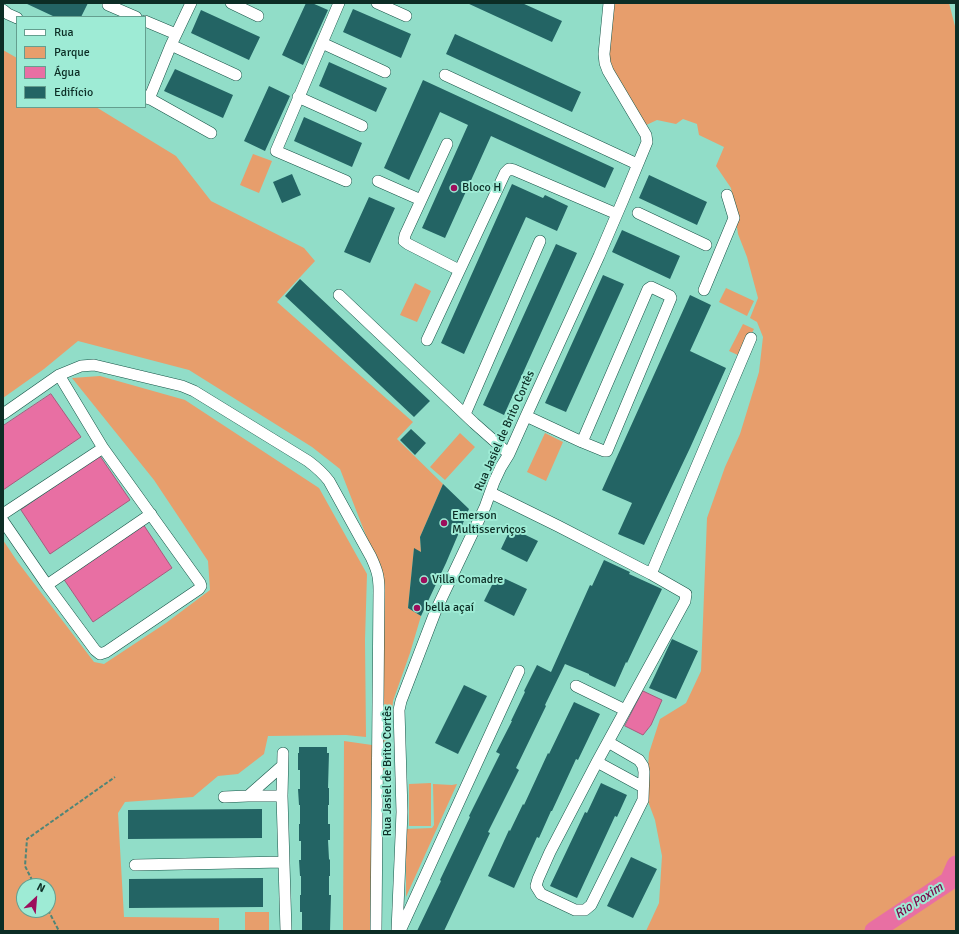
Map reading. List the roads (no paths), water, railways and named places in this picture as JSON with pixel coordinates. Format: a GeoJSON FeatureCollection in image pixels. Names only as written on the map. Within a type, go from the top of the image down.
{"type":"FeatureCollection","features":[{"type":"Feature","properties":{"kind":"street"},"geometry":{"type":"LineString","coordinates":[[191,3],[147,98],[211,133]]}},
{"type":"Feature","properties":{"kind":"street"},"geometry":{"type":"LineString","coordinates":[[231,3],[258,16]]}},
{"type":"Feature","properties":{"kind":"street"},"geometry":{"type":"LineString","coordinates":[[339,3],[276,151],[346,182]]}},
{"type":"Feature","properties":{"kind":"street"},"geometry":{"type":"LineString","coordinates":[[377,3],[406,16]]}},
{"type":"Feature","properties":{"kind":"street","name":"Rua Jasiel de Brito Cortês"},"geometry":{"type":"LineString","coordinates":[[397,931],[402,812],[400,704],[436,610],[509,454],[624,200],[637,164],[646,145],[647,138],[608,71],[605,63],[604,54],[609,3]]}},
{"type":"Feature","properties":{"kind":"street"},"geometry":{"type":"LineString","coordinates":[[108,5],[134,16]]}},
{"type":"Feature","properties":{"kind":"street"},"geometry":{"type":"LineString","coordinates":[[3,10],[16,18]]}},
{"type":"Feature","properties":{"kind":"street"},"geometry":{"type":"LineString","coordinates":[[146,21],[176,34]]}},
{"type":"Feature","properties":{"kind":"street"},"geometry":{"type":"LineString","coordinates":[[322,43],[385,72]]}},
{"type":"Feature","properties":{"kind":"street"},"geometry":{"type":"LineString","coordinates":[[171,45],[236,75]]}},
{"type":"Feature","properties":{"kind":"street"},"geometry":{"type":"LineString","coordinates":[[445,75],[637,164]]}},
{"type":"Feature","properties":{"kind":"street"},"geometry":{"type":"LineString","coordinates":[[298,97],[362,126]]}},
{"type":"Feature","properties":{"kind":"street"},"geometry":{"type":"LineString","coordinates":[[447,144],[404,241],[459,270]]}},
{"type":"Feature","properties":{"kind":"street"},"geometry":{"type":"LineString","coordinates":[[427,340],[505,173],[509,169],[617,214]]}},
{"type":"Feature","properties":{"kind":"street"},"geometry":{"type":"LineString","coordinates":[[378,181],[421,200]]}},
{"type":"Feature","properties":{"kind":"street"},"geometry":{"type":"LineString","coordinates":[[704,290],[734,218],[727,195]]}},
{"type":"Feature","properties":{"kind":"street"},"geometry":{"type":"LineString","coordinates":[[638,213],[706,245]]}},
{"type":"Feature","properties":{"kind":"street"},"geometry":{"type":"LineString","coordinates":[[465,414],[540,241]]}},
{"type":"Feature","properties":{"kind":"street"},"geometry":{"type":"LineString","coordinates":[[526,416],[582,442],[607,451],[670,296],[651,287],[648,289],[582,442]]}},
{"type":"Feature","properties":{"kind":"street"},"geometry":{"type":"LineString","coordinates":[[339,295],[509,454]]}},
{"type":"Feature","properties":{"kind":"street"},"geometry":{"type":"LineString","coordinates":[[650,574],[751,338]]}},
{"type":"Feature","properties":{"kind":"street"},"geometry":{"type":"LineString","coordinates":[[3,414],[59,375],[81,366],[94,365],[187,388],[200,394],[308,461],[324,474],[371,557],[379,576],[376,931]]}},
{"type":"Feature","properties":{"kind":"street"},"geometry":{"type":"LineString","coordinates":[[3,521],[46,585],[95,650],[100,654],[106,652],[199,589],[201,586],[104,448],[59,375]]}},
{"type":"Feature","properties":{"kind":"street"},"geometry":{"type":"LineString","coordinates":[[3,514],[104,448]]}},
{"type":"Feature","properties":{"kind":"street"},"geometry":{"type":"LineString","coordinates":[[491,493],[558,526],[686,594],[685,601],[597,762],[550,852],[538,879],[536,886],[541,894],[576,910],[585,910],[591,905],[639,809],[642,800],[643,766],[639,760],[608,742]]}},
{"type":"Feature","properties":{"kind":"street"},"geometry":{"type":"LineString","coordinates":[[46,585],[151,514]]}},
{"type":"Feature","properties":{"kind":"street"},"geometry":{"type":"LineString","coordinates":[[400,931],[519,671]]}},
{"type":"Feature","properties":{"kind":"street"},"geometry":{"type":"LineString","coordinates":[[576,686],[625,710]]}},
{"type":"Feature","properties":{"kind":"street"},"geometry":{"type":"LineString","coordinates":[[283,753],[283,862],[286,931]]}},
{"type":"Feature","properties":{"kind":"street"},"geometry":{"type":"LineString","coordinates":[[597,762],[643,787]]}},
{"type":"Feature","properties":{"kind":"street"},"geometry":{"type":"LineString","coordinates":[[248,796],[282,766]]}},
{"type":"Feature","properties":{"kind":"street"},"geometry":{"type":"LineString","coordinates":[[224,797],[282,796]]}},
{"type":"Feature","properties":{"kind":"street"},"geometry":{"type":"LineString","coordinates":[[135,865],[283,862]]}},
{"type":"Feature","properties":{"kind":"water"},"geometry":{"type":"Polygon","coordinates":[[[51,394],[81,437],[3,490],[3,426],[51,394]]]}},
{"type":"Feature","properties":{"kind":"water"},"geometry":{"type":"Polygon","coordinates":[[[100,456],[130,500],[50,554],[21,510],[100,456]]]}},
{"type":"Feature","properties":{"kind":"water"},"geometry":{"type":"Polygon","coordinates":[[[143,524],[172,568],[93,622],[63,578],[143,524]]]}},
{"type":"Feature","properties":{"kind":"water"},"geometry":{"type":"Polygon","coordinates":[[[643,691],[662,700],[651,725],[643,735],[625,726],[643,691]]]}},
{"type":"Feature","properties":{"kind":"waterway","name":"Rio Poxim"},"geometry":{"type":"LineString","coordinates":[[874,931],[949,881],[956,865]]}},
{"type":"Feature","properties":{"kind":"place","name":"Bloco H"},"geometry":{"type":"Point","coordinates":[454,188]}},
{"type":"Feature","properties":{"kind":"place","name":"Emerson Multisserviços"},"geometry":{"type":"Point","coordinates":[444,523]}},
{"type":"Feature","properties":{"kind":"place","name":"Villa Comadre"},"geometry":{"type":"Point","coordinates":[424,580]}},
{"type":"Feature","properties":{"kind":"place","name":"bella açaí"},"geometry":{"type":"Point","coordinates":[417,608]}}]}
